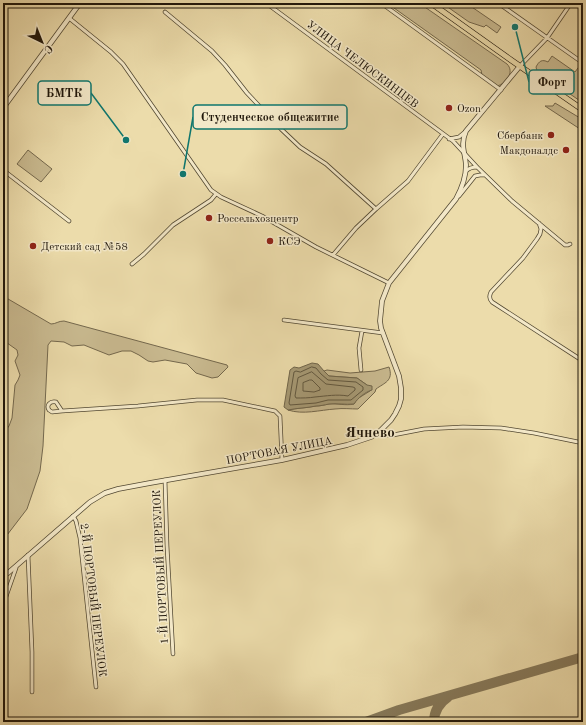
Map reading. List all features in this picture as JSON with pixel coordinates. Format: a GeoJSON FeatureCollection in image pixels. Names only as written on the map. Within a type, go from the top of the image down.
{"type":"FeatureCollection","features":[{"type":"Feature","properties":{"kind":"main road"},"geometry":{"type":"LineString","coordinates":[[431,3],[583,110]]}},
{"type":"Feature","properties":{"kind":"street"},"geometry":{"type":"LineString","coordinates":[[3,108],[80,3]]}},
{"type":"Feature","properties":{"kind":"street","name":"УЛИЦА ЧЕЛЮСКИНЦЕВ"},"geometry":{"type":"LineString","coordinates":[[266,3],[453,141]]}},
{"type":"Feature","properties":{"kind":"street"},"geometry":{"type":"LineString","coordinates":[[381,3],[501,90]]}},
{"type":"Feature","properties":{"kind":"street"},"geometry":{"type":"LineString","coordinates":[[498,3],[583,63]]}},
{"type":"Feature","properties":{"kind":"street"},"geometry":{"type":"LineString","coordinates":[[449,139],[459,137],[466,131],[520,66],[547,38],[571,3]]}},
{"type":"Feature","properties":{"kind":"street"},"geometry":{"type":"LineString","coordinates":[[165,12],[212,51],[257,104],[300,147],[326,164],[376,209]]}},
{"type":"Feature","properties":{"kind":"street"},"geometry":{"type":"LineString","coordinates":[[69,18],[111,52],[123,64],[211,190],[231,202],[262,216],[316,247],[389,283]]}},
{"type":"Feature","properties":{"kind":"street"},"geometry":{"type":"LineString","coordinates":[[456,199],[463,184],[466,171],[463,140],[466,131]]}},
{"type":"Feature","properties":{"kind":"street"},"geometry":{"type":"LineString","coordinates":[[333,255],[356,228],[408,181],[443,134]]}},
{"type":"Feature","properties":{"kind":"street"},"geometry":{"type":"LineString","coordinates":[[453,141],[459,143],[463,140]]}},
{"type":"Feature","properties":{"kind":"street"},"geometry":{"type":"LineString","coordinates":[[453,141],[485,176],[512,201],[565,245],[570,244]]}},
{"type":"Feature","properties":{"kind":"street"},"geometry":{"type":"LineString","coordinates":[[466,171],[469,168],[477,167]]}},
{"type":"Feature","properties":{"kind":"street"},"geometry":{"type":"LineString","coordinates":[[3,170],[69,221]]}},
{"type":"Feature","properties":{"kind":"street"},"geometry":{"type":"LineString","coordinates":[[485,176],[476,176],[456,199],[389,283],[384,294],[380,307],[380,321],[383,334],[399,376],[401,388],[397,410],[391,420],[380,431],[387,435],[393,435],[424,429],[463,427],[502,428],[534,433],[583,444]]}},
{"type":"Feature","properties":{"kind":"street"},"geometry":{"type":"LineString","coordinates":[[132,264],[173,225],[211,200],[216,194]]}},
{"type":"Feature","properties":{"kind":"street"},"geometry":{"type":"LineString","coordinates":[[539,223],[541,229],[537,239],[523,258],[491,292],[489,299],[583,361]]}},
{"type":"Feature","properties":{"kind":"street"},"geometry":{"type":"LineString","coordinates":[[284,320],[383,334]]}},
{"type":"Feature","properties":{"kind":"street"},"geometry":{"type":"LineString","coordinates":[[361,370],[360,348],[362,331]]}},
{"type":"Feature","properties":{"kind":"street"},"geometry":{"type":"LineString","coordinates":[[62,412],[56,402],[52,401],[48,405],[49,410],[52,412],[62,412],[197,400],[223,400],[276,411],[280,416],[282,460]]}},
{"type":"Feature","properties":{"kind":"street","name":"ПОРТОВАЯ УЛИЦА"},"geometry":{"type":"LineString","coordinates":[[3,576],[90,502],[105,493],[132,486],[282,460],[347,445],[365,439],[380,431]]}},
{"type":"Feature","properties":{"kind":"street","name":"1-Й ПОРТОВЫЙ ПЕРЕУЛОК"},"geometry":{"type":"LineString","coordinates":[[165,480],[173,654]]}},
{"type":"Feature","properties":{"kind":"street","name":"2-Й ПОРТОВЫЙ ПЕРЕУЛОК"},"geometry":{"type":"LineString","coordinates":[[73,516],[76,521],[80,538],[96,687]]}},
{"type":"Feature","properties":{"kind":"street"},"geometry":{"type":"LineString","coordinates":[[28,555],[32,692]]}},
{"type":"Feature","properties":{"kind":"street"},"geometry":{"type":"LineString","coordinates":[[3,605],[16,566]]}},
{"type":"Feature","properties":{"kind":"shaded area"},"geometry":{"type":"Polygon","coordinates":[[[387,3],[419,3],[507,64],[510,74],[503,83],[497,86],[482,75],[481,70],[387,3]]]}},
{"type":"Feature","properties":{"kind":"shaded area"},"geometry":{"type":"Polygon","coordinates":[[[442,3],[466,3],[501,27],[497,33],[486,25],[484,27],[469,22],[442,3]]]}},
{"type":"Feature","properties":{"kind":"shaded area"},"geometry":{"type":"Polygon","coordinates":[[[552,56],[575,72],[581,64],[583,65],[583,103],[537,71],[536,67],[540,62],[548,62],[552,56]]]}},
{"type":"Feature","properties":{"kind":"shaded area"},"geometry":{"type":"Polygon","coordinates":[[[555,103],[583,120],[583,131],[545,106],[553,106],[555,103]]]}},
{"type":"Feature","properties":{"kind":"shaded area"},"geometry":{"type":"Polygon","coordinates":[[[28,150],[52,169],[41,182],[17,164],[28,150]]]}},
{"type":"Feature","properties":{"kind":"shaded area"},"geometry":{"type":"Polygon","coordinates":[[[3,296],[51,324],[64,321],[227,365],[228,367],[218,377],[212,378],[196,373],[187,364],[165,360],[153,362],[148,361],[131,351],[122,351],[109,355],[84,345],[72,346],[64,342],[51,341],[48,345],[43,446],[40,471],[27,509],[4,539],[3,549],[3,434],[9,426],[12,418],[15,385],[20,375],[15,361],[18,355],[17,350],[3,340],[3,296]]]}},
{"type":"Feature","properties":{"kind":"shaded area"},"geometry":{"type":"Polygon","coordinates":[[[389,367],[389,379],[376,389],[375,392],[358,409],[306,412],[288,410],[329,404],[354,404],[357,399],[370,391],[367,385],[357,378],[329,376],[324,371],[327,370],[350,373],[375,371],[389,367]]]}},
{"type":"Feature","properties":{"kind":"water"},"geometry":{"type":"Polygon","coordinates":[[[312,363],[318,364],[329,376],[357,378],[367,385],[372,386],[372,390],[367,392],[354,404],[329,404],[288,410],[284,407],[290,370],[294,367],[299,368],[312,363]]]}},
{"type":"Feature","properties":{"kind":"taxiway"},"geometry":{"type":"LineString","coordinates":[[366,722],[399,710],[583,657]]}},
{"type":"Feature","properties":{"kind":"taxiway"},"geometry":{"type":"LineString","coordinates":[[434,722],[435,714],[438,708],[448,697]]}},
{"type":"Feature","properties":{"kind":"place","name":"Форт"},"geometry":{"type":"Point","coordinates":[515,27]}},
{"type":"Feature","properties":{"kind":"place","name":"Ozon"},"geometry":{"type":"Point","coordinates":[449,108]}},
{"type":"Feature","properties":{"kind":"place","name":"Сбербанк"},"geometry":{"type":"Point","coordinates":[551,135]}},
{"type":"Feature","properties":{"kind":"place","name":"БМТК"},"geometry":{"type":"Point","coordinates":[126,140]}},
{"type":"Feature","properties":{"kind":"place","name":"Макдоналдс"},"geometry":{"type":"Point","coordinates":[566,150]}},
{"type":"Feature","properties":{"kind":"place","name":"Студенческое общежитие"},"geometry":{"type":"Point","coordinates":[183,174]}},
{"type":"Feature","properties":{"kind":"place","name":"Россельхозцентр"},"geometry":{"type":"Point","coordinates":[209,218]}},
{"type":"Feature","properties":{"kind":"place","name":"КСЭ"},"geometry":{"type":"Point","coordinates":[270,241]}},
{"type":"Feature","properties":{"kind":"place","name":"Детский сад №58"},"geometry":{"type":"Point","coordinates":[33,246]}},
{"type":"Feature","properties":{"kind":"district","name":"Ячнево"},"geometry":{"type":"Point","coordinates":[370,432]}}]}
